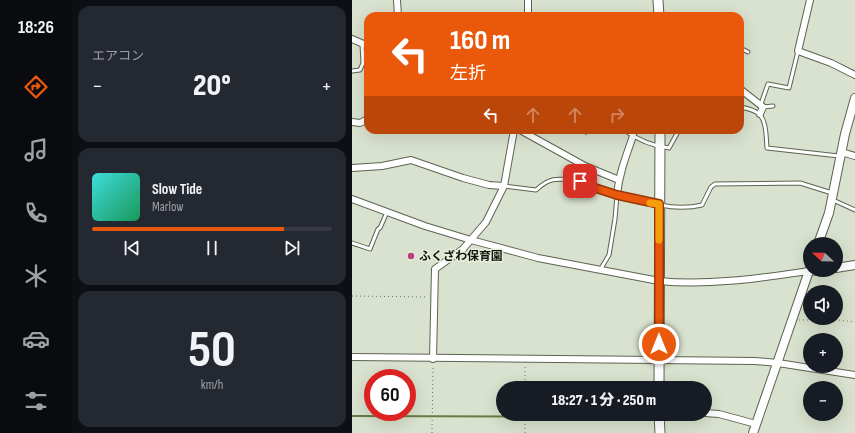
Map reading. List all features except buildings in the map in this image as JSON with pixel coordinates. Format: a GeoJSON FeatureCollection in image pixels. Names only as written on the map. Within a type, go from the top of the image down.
{"type":"FeatureCollection","features":[{"type":"Feature","properties":{"kind":"main road"},"geometry":{"type":"LineString","coordinates":[[658,0],[659,12]]}},
{"type":"Feature","properties":{"kind":"main road"},"geometry":{"type":"LineString","coordinates":[[659,381],[660,134]]}},
{"type":"Feature","properties":{"kind":"main road"},"geometry":{"type":"LineString","coordinates":[[659,421],[660,433]]}},
{"type":"Feature","properties":{"kind":"street"},"geometry":{"type":"LineString","coordinates":[[398,0],[398,12]]}},
{"type":"Feature","properties":{"kind":"street"},"geometry":{"type":"LineString","coordinates":[[528,0],[528,12]]}},
{"type":"Feature","properties":{"kind":"street"},"geometry":{"type":"LineString","coordinates":[[810,0],[798,51],[831,63],[855,75]]}},
{"type":"Feature","properties":{"kind":"street"},"geometry":{"type":"LineString","coordinates":[[352,39],[364,45]]}},
{"type":"Feature","properties":{"kind":"street"},"geometry":{"type":"LineString","coordinates":[[744,92],[762,105],[760,114]]}},
{"type":"Feature","properties":{"kind":"street"},"geometry":{"type":"LineString","coordinates":[[820,237],[829,213],[841,154],[855,98]]}},
{"type":"Feature","properties":{"kind":"street"},"geometry":{"type":"LineString","coordinates":[[352,122],[360,123],[364,121]]}},
{"type":"Feature","properties":{"kind":"street"},"geometry":{"type":"LineString","coordinates":[[433,358],[435,269],[463,249],[486,222],[504,186],[513,134]]}},
{"type":"Feature","properties":{"kind":"street"},"geometry":{"type":"LineString","coordinates":[[527,134],[585,166],[619,180]]}},
{"type":"Feature","properties":{"kind":"street"},"geometry":{"type":"LineString","coordinates":[[633,136],[619,180],[617,195],[659,204]]}},
{"type":"Feature","properties":{"kind":"street"},"geometry":{"type":"LineString","coordinates":[[841,154],[855,156]]}},
{"type":"Feature","properties":{"kind":"street"},"geometry":{"type":"LineString","coordinates":[[352,168],[382,166],[411,160],[463,178],[504,186]]}},
{"type":"Feature","properties":{"kind":"street"},"geometry":{"type":"LineString","coordinates":[[352,199],[425,226],[538,258],[659,281],[676,283],[722,281],[803,271]]}},
{"type":"Feature","properties":{"kind":"street"},"geometry":{"type":"LineString","coordinates":[[843,267],[855,265]]}},
{"type":"Feature","properties":{"kind":"street"},"geometry":{"type":"LineString","coordinates":[[753,433],[807,277]]}},
{"type":"Feature","properties":{"kind":"street"},"geometry":{"type":"LineString","coordinates":[[352,357],[755,361],[778,363],[855,375]]}},
{"type":"Feature","properties":{"kind":"street"},"geometry":{"type":"LineString","coordinates":[[712,414],[756,424]]}},
{"type":"Feature","properties":{"kind":"lane"},"geometry":{"type":"LineString","coordinates":[[744,50],[748,52]]}},
{"type":"Feature","properties":{"kind":"lane"},"geometry":{"type":"LineString","coordinates":[[773,106],[762,105],[768,84],[789,88],[798,51]]}},
{"type":"Feature","properties":{"kind":"lane"},"geometry":{"type":"LineString","coordinates":[[352,71],[360,70],[363,63],[364,54]]}},
{"type":"Feature","properties":{"kind":"lane"},"geometry":{"type":"LineString","coordinates":[[744,108],[760,114],[764,122],[767,148],[841,154]]}},
{"type":"Feature","properties":{"kind":"lane"},"geometry":{"type":"LineString","coordinates":[[630,134],[651,145],[668,148],[677,134]]}},
{"type":"Feature","properties":{"kind":"lane"},"geometry":{"type":"LineString","coordinates":[[504,186],[536,190],[543,184],[553,179],[577,180],[583,184],[617,195],[609,255],[600,270]]}},
{"type":"Feature","properties":{"kind":"lane"},"geometry":{"type":"LineString","coordinates":[[659,204],[669,207],[702,205],[711,187],[715,184],[800,183],[832,196],[855,210]]}},
{"type":"Feature","properties":{"kind":"lane"},"geometry":{"type":"LineString","coordinates":[[352,243],[370,249],[386,212]]}},
{"type":"Feature","properties":{"kind":"path"},"geometry":{"type":"LineString","coordinates":[[352,296],[434,297]]}},
{"type":"Feature","properties":{"kind":"path"},"geometry":{"type":"LineString","coordinates":[[792,320],[838,320],[855,322]]}},
{"type":"Feature","properties":{"kind":"path"},"geometry":{"type":"LineString","coordinates":[[432,433],[433,358]]}},
{"type":"Feature","properties":{"kind":"path"},"geometry":{"type":"LineString","coordinates":[[525,381],[526,359]]}},
{"type":"Feature","properties":{"kind":"path"},"geometry":{"type":"LineString","coordinates":[[525,421],[525,433]]}},
{"type":"Feature","properties":{"kind":"waterway"},"geometry":{"type":"LineString","coordinates":[[352,416],[496,416]]}},
{"type":"Feature","properties":{"kind":"slow traffic"},"geometry":{"type":"LineString","coordinates":[[650,203],[659,204],[659,240]]}},
{"type":"Feature","properties":{"kind":"place","name":"ふくざわ保育園"},"geometry":{"type":"Point","coordinates":[411,256]}},
{"type":"Feature","properties":{"kind":"route"},"geometry":{"type":"LineString","coordinates":[[580,181],[583,184],[617,195],[659,204],[659,344]]}}]}
